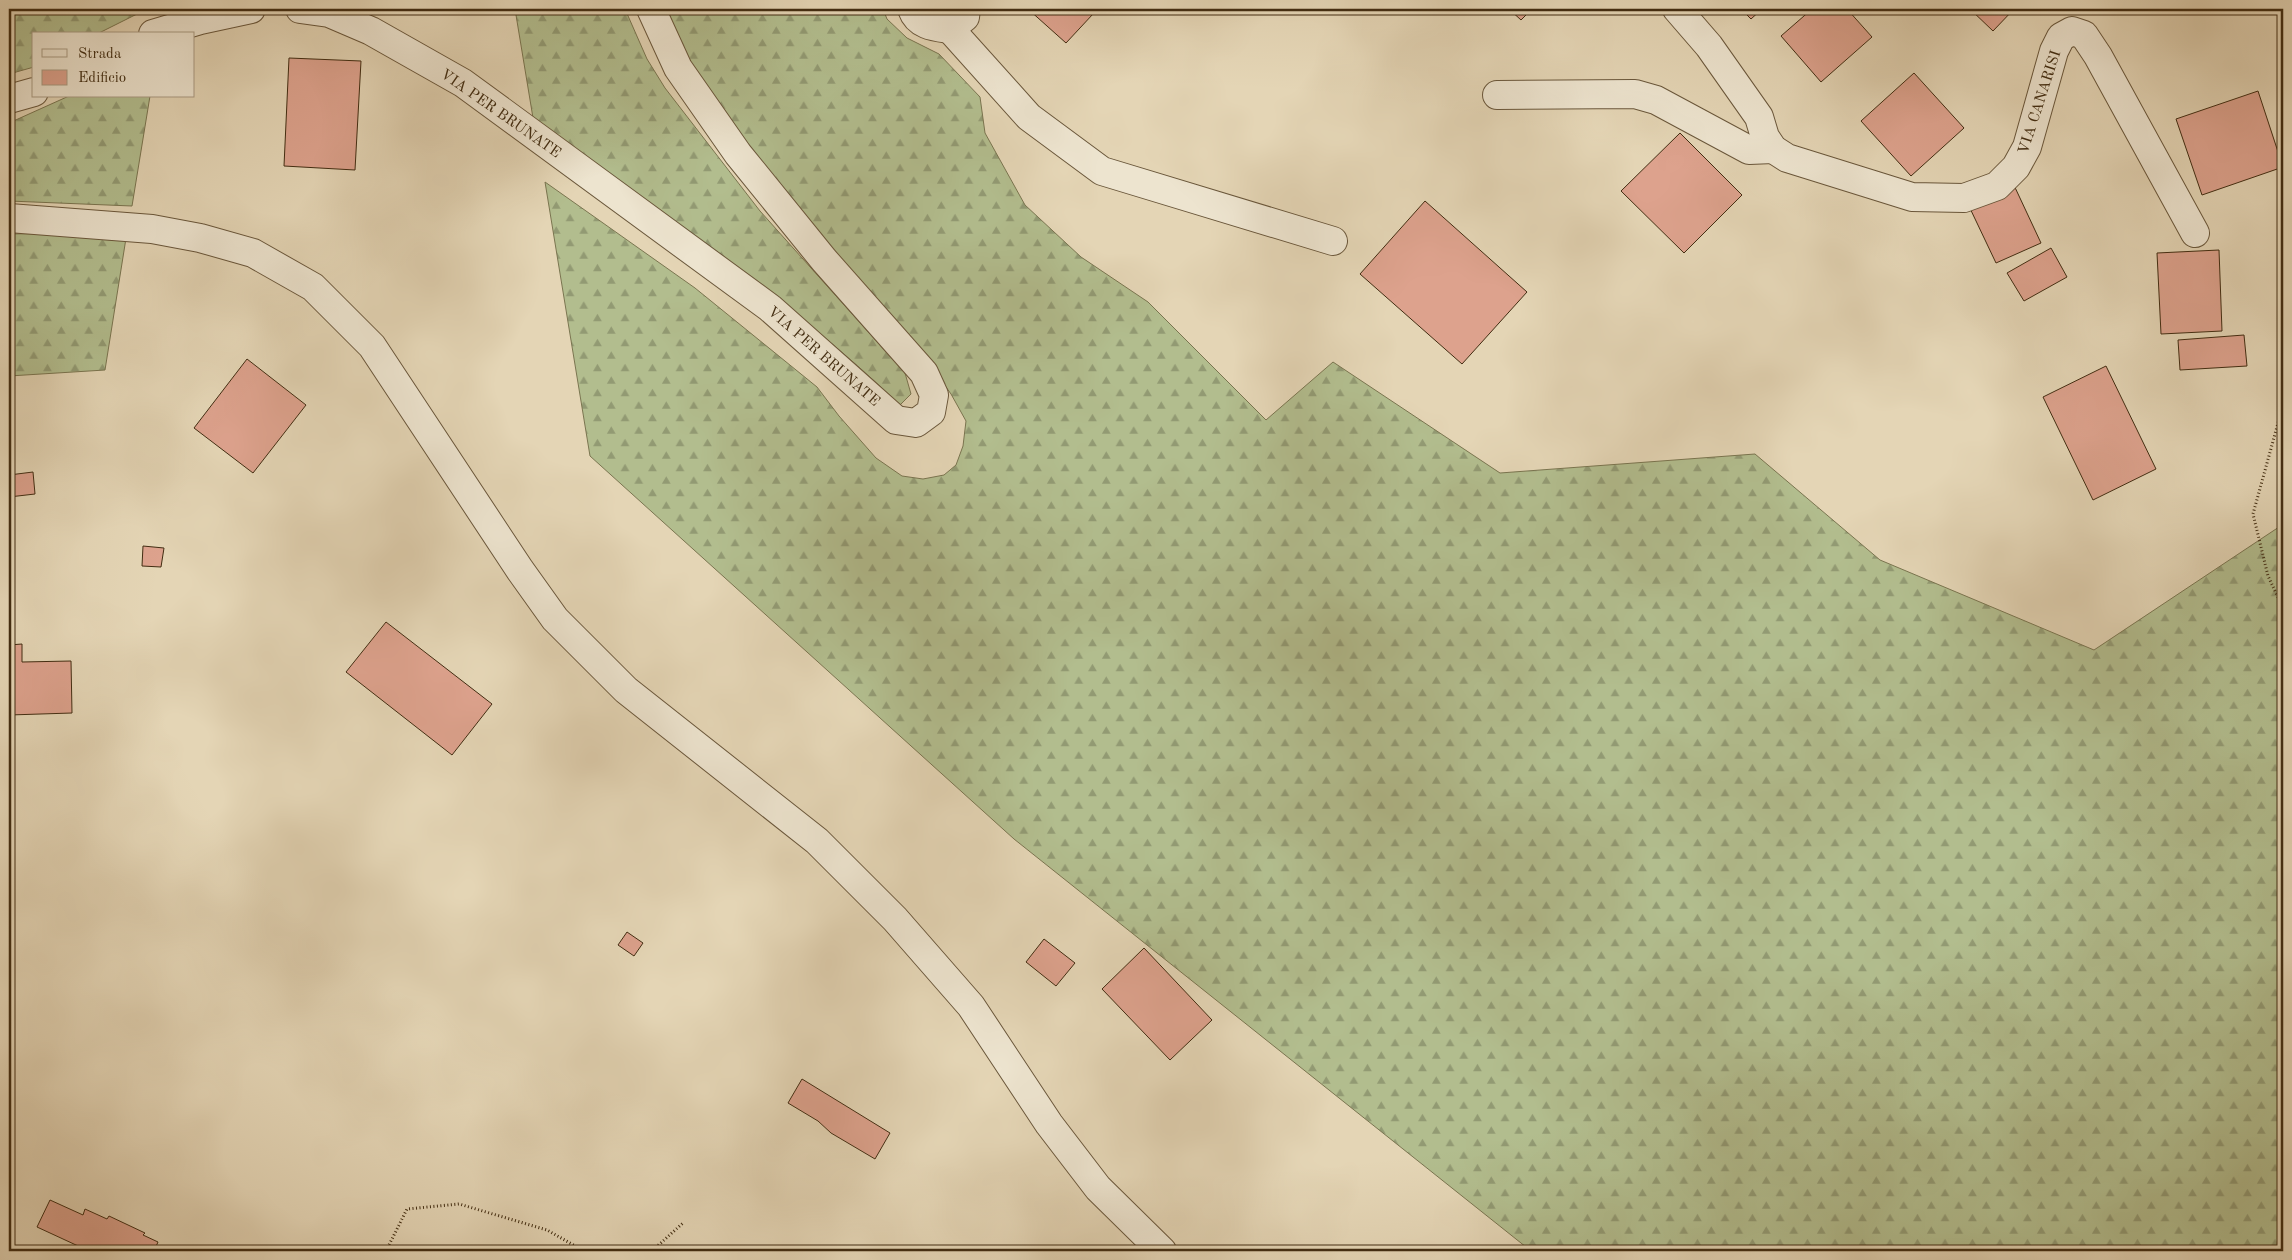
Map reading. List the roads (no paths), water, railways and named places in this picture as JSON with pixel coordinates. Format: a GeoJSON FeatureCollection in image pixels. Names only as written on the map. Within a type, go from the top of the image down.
{"type":"FeatureCollection","features":[{"type":"Feature","properties":{"kind":"street"},"geometry":{"type":"LineString","coordinates":[[160,32],[200,20],[251,9]]}},
{"type":"Feature","properties":{"kind":"street","name":"VIA PER BRUNATE"},"geometry":{"type":"LineString","coordinates":[[300,9],[329,14],[371,31],[463,83],[770,308],[896,420],[916,423],[931,412],[934,395],[924,373],[824,260],[738,154],[678,68],[651,9]]}},
{"type":"Feature","properties":{"kind":"street"},"geometry":{"type":"LineString","coordinates":[[912,9],[914,14],[926,25],[958,19],[1029,117],[1102,171],[1333,241]]}},
{"type":"Feature","properties":{"kind":"street"},"geometry":{"type":"LineString","coordinates":[[1677,9],[1709,46],[1759,117],[1765,137],[1773,149]]}},
{"type":"Feature","properties":{"kind":"street","name":"VIA CANARISI"},"geometry":{"type":"LineString","coordinates":[[1773,149],[1787,158],[1912,197],[1964,198],[1996,186],[2016,168],[2027,147],[2054,51],[2061,36],[2072,31],[2084,35],[2098,56],[2195,233]]}},
{"type":"Feature","properties":{"kind":"street"},"geometry":{"type":"LineString","coordinates":[[9,100],[32,93]]}},
{"type":"Feature","properties":{"kind":"street"},"geometry":{"type":"LineString","coordinates":[[1497,95],[1635,94],[1656,100],[1749,150],[1773,149]]}},
{"type":"Feature","properties":{"kind":"street"},"geometry":{"type":"LineString","coordinates":[[9,218],[152,229],[200,238],[253,253],[313,287],[372,346],[520,570],[555,619],[626,690],[817,841],[895,919],[971,1006],[1049,1124],[1098,1188],[1162,1251]]}}]}
